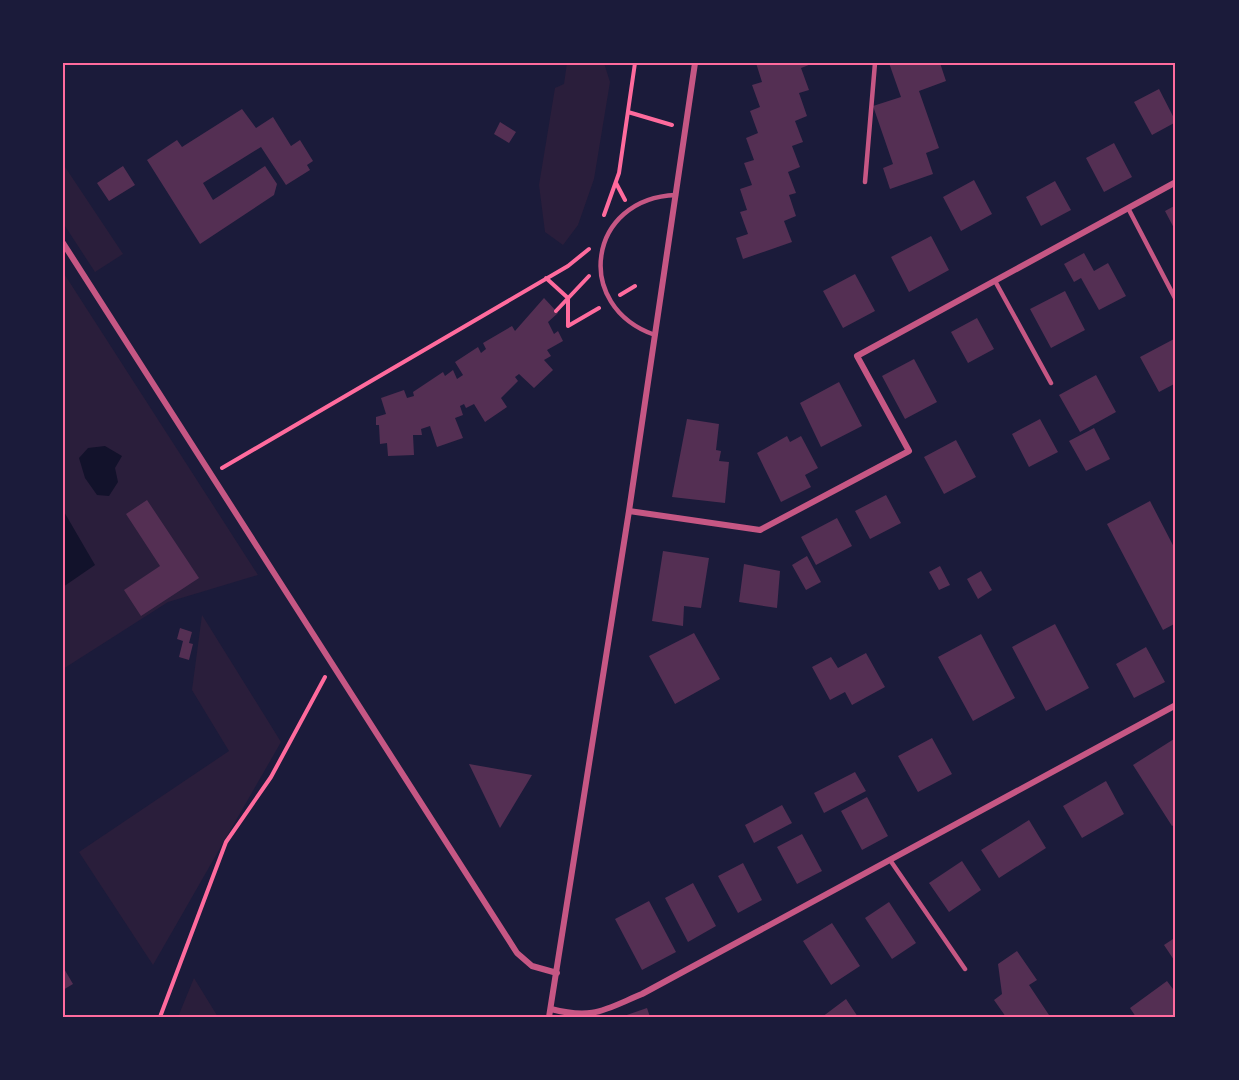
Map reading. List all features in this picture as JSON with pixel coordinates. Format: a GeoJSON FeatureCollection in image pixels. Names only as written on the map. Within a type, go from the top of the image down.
{"type":"FeatureCollection","features":[{"type":"Feature","properties":{"kind":"street"},"geometry":{"type":"LineString","coordinates":[[549,1017],[629,511],[695,63]]}},
{"type":"Feature","properties":{"kind":"street"},"geometry":{"type":"LineString","coordinates":[[629,511],[760,530],[909,451],[857,356],[1176,182]]}},
{"type":"Feature","properties":{"kind":"street"},"geometry":{"type":"LineString","coordinates":[[63,243],[517,953],[532,966],[557,973]]}},
{"type":"Feature","properties":{"kind":"street"},"geometry":{"type":"LineString","coordinates":[[551,1009],[573,1015],[591,1014],[642,994],[1176,705]]}},
{"type":"Feature","properties":{"kind":"lane"},"geometry":{"type":"LineString","coordinates":[[865,182],[875,63]]}},
{"type":"Feature","properties":{"kind":"lane"},"geometry":{"type":"LineString","coordinates":[[655,335],[640,330],[616,310],[602,283],[601,264],[606,238],[613,225],[630,208],[661,195],[676,195]]}},
{"type":"Feature","properties":{"kind":"lane"},"geometry":{"type":"LineString","coordinates":[[1128,208],[1176,300]]}},
{"type":"Feature","properties":{"kind":"lane"},"geometry":{"type":"LineString","coordinates":[[995,280],[1051,383]]}},
{"type":"Feature","properties":{"kind":"lane"},"geometry":{"type":"LineString","coordinates":[[890,860],[965,969]]}},
{"type":"Feature","properties":{"kind":"path"},"geometry":{"type":"LineString","coordinates":[[601,224],[616,183],[635,63]]}},
{"type":"Feature","properties":{"kind":"path"},"geometry":{"type":"LineString","coordinates":[[628,112],[672,126],[672,119]]}},
{"type":"Feature","properties":{"kind":"path"},"geometry":{"type":"LineString","coordinates":[[616,183],[630,208]]}},
{"type":"Feature","properties":{"kind":"path"},"geometry":{"type":"LineString","coordinates":[[211,473],[568,266],[594,245]]}},
{"type":"Feature","properties":{"kind":"path"},"geometry":{"type":"LineString","coordinates":[[556,311],[601,264]]}},
{"type":"Feature","properties":{"kind":"path"},"geometry":{"type":"LineString","coordinates":[[546,278],[568,298],[568,326]]}},
{"type":"Feature","properties":{"kind":"path"},"geometry":{"type":"LineString","coordinates":[[160,1017],[226,842],[271,777],[332,664]]}},
{"type":"Feature","properties":{"kind":"shaded area"},"geometry":{"type":"Polygon","coordinates":[[[567,63],[604,63],[610,82],[594,179],[578,225],[563,245],[545,232],[539,185],[555,88],[564,84],[567,63]]]}},
{"type":"Feature","properties":{"kind":"shaded area"},"geometry":{"type":"Polygon","coordinates":[[[63,164],[123,254],[95,272],[63,223],[63,164]]]}},
{"type":"Feature","properties":{"kind":"shaded area"},"geometry":{"type":"Polygon","coordinates":[[[63,272],[258,575],[168,602],[63,669],[63,272]]]}},
{"type":"Feature","properties":{"kind":"shaded area"},"geometry":{"type":"Polygon","coordinates":[[[105,446],[122,456],[115,468],[118,482],[109,496],[97,495],[85,478],[79,458],[88,448],[105,446]]]}},
{"type":"Feature","properties":{"kind":"shaded area"},"geometry":{"type":"Polygon","coordinates":[[[63,510],[95,565],[63,587],[63,510]]]}},
{"type":"Feature","properties":{"kind":"shaded area"},"geometry":{"type":"Polygon","coordinates":[[[202,615],[281,742],[153,965],[79,852],[229,751],[192,690],[202,615]]]}},
{"type":"Feature","properties":{"kind":"shaded area"},"geometry":{"type":"Polygon","coordinates":[[[194,978],[218,1017],[178,1017],[194,978]]]}},
{"type":"Feature","properties":{"kind":"building"},"geometry":{"type":"Polygon","coordinates":[[[756,63],[814,63],[801,68],[809,90],[799,93],[807,116],[795,121],[803,142],[792,146],[800,167],[788,172],[796,193],[789,195],[796,216],[784,221],[792,242],[743,259],[736,238],[748,234],[740,212],[747,210],[740,189],[752,185],[744,163],[754,160],[746,138],[758,133],[750,111],[760,107],[752,85],[762,82],[756,63]]]}},
{"type":"Feature","properties":{"kind":"building"},"geometry":{"type":"Polygon","coordinates":[[[889,63],[940,63],[946,81],[919,91],[939,148],[926,153],[933,174],[890,189],[883,168],[893,164],[873,106],[901,97],[889,63]]]}},
{"type":"Feature","properties":{"kind":"building"},"geometry":{"type":"Polygon","coordinates":[[[1159,89],[1176,122],[1152,135],[1134,102],[1159,89]]]}},
{"type":"Feature","properties":{"kind":"building"},"geometry":{"type":"Polygon","coordinates":[[[242,109],[256,128],[273,117],[291,146],[300,140],[313,161],[307,165],[310,170],[286,185],[261,147],[203,183],[213,200],[265,166],[277,184],[274,195],[200,244],[147,160],[177,140],[182,147],[242,109]]]}},
{"type":"Feature","properties":{"kind":"building"},"geometry":{"type":"Polygon","coordinates":[[[500,122],[516,132],[509,143],[494,134],[500,122]]]}},
{"type":"Feature","properties":{"kind":"building"},"geometry":{"type":"Polygon","coordinates":[[[1114,143],[1132,177],[1104,192],[1086,158],[1114,143]]]}},
{"type":"Feature","properties":{"kind":"building"},"geometry":{"type":"Polygon","coordinates":[[[123,166],[135,185],[109,201],[97,183],[123,166]]]}},
{"type":"Feature","properties":{"kind":"building"},"geometry":{"type":"Polygon","coordinates":[[[974,180],[992,214],[961,231],[943,197],[974,180]]]}},
{"type":"Feature","properties":{"kind":"building"},"geometry":{"type":"Polygon","coordinates":[[[1055,181],[1071,210],[1041,226],[1026,197],[1055,181]]]}},
{"type":"Feature","properties":{"kind":"building"},"geometry":{"type":"Polygon","coordinates":[[[1176,205],[1176,232],[1165,211],[1176,205]]]}},
{"type":"Feature","properties":{"kind":"building"},"geometry":{"type":"Polygon","coordinates":[[[931,236],[949,270],[909,292],[891,257],[931,236]]]}},
{"type":"Feature","properties":{"kind":"building"},"geometry":{"type":"Polygon","coordinates":[[[1084,253],[1094,271],[1108,263],[1126,296],[1099,310],[1081,278],[1074,282],[1064,264],[1084,253]]]}},
{"type":"Feature","properties":{"kind":"building"},"geometry":{"type":"Polygon","coordinates":[[[855,274],[875,311],[843,328],[823,291],[855,274]]]}},
{"type":"Feature","properties":{"kind":"building"},"geometry":{"type":"Polygon","coordinates":[[[1065,291],[1085,330],[1051,348],[1030,309],[1065,291]]]}},
{"type":"Feature","properties":{"kind":"building"},"geometry":{"type":"Polygon","coordinates":[[[544,298],[558,313],[548,322],[554,334],[558,331],[563,341],[547,350],[551,356],[544,360],[553,370],[534,388],[519,374],[515,377],[518,381],[501,398],[507,407],[485,422],[474,404],[466,408],[464,404],[460,406],[463,415],[455,418],[463,438],[437,447],[430,426],[421,429],[422,435],[413,435],[414,455],[388,456],[387,443],[380,444],[379,425],[376,425],[376,417],[386,414],[381,398],[404,390],[407,398],[414,396],[413,392],[443,372],[445,376],[453,370],[457,379],[463,375],[455,362],[478,347],[481,353],[486,349],[483,343],[512,326],[515,331],[544,298]]]}},
{"type":"Feature","properties":{"kind":"building"},"geometry":{"type":"Polygon","coordinates":[[[977,318],[994,349],[968,363],[951,332],[977,318]]]}},
{"type":"Feature","properties":{"kind":"building"},"geometry":{"type":"Polygon","coordinates":[[[1174,339],[1176,383],[1159,392],[1140,357],[1174,339]]]}},
{"type":"Feature","properties":{"kind":"building"},"geometry":{"type":"Polygon","coordinates":[[[914,359],[937,402],[905,419],[882,376],[914,359]]]}},
{"type":"Feature","properties":{"kind":"building"},"geometry":{"type":"Polygon","coordinates":[[[1096,375],[1116,412],[1080,432],[1059,395],[1096,375]]]}},
{"type":"Feature","properties":{"kind":"building"},"geometry":{"type":"Polygon","coordinates":[[[839,382],[862,426],[821,447],[800,403],[839,382]]]}},
{"type":"Feature","properties":{"kind":"building"},"geometry":{"type":"Polygon","coordinates":[[[687,419],[719,424],[716,450],[721,451],[719,461],[729,462],[725,503],[672,497],[687,419]]]}},
{"type":"Feature","properties":{"kind":"building"},"geometry":{"type":"Polygon","coordinates":[[[1040,419],[1058,452],[1029,467],[1012,434],[1040,419]]]}},
{"type":"Feature","properties":{"kind":"building"},"geometry":{"type":"Polygon","coordinates":[[[1094,428],[1110,459],[1086,471],[1069,441],[1094,428]]]}},
{"type":"Feature","properties":{"kind":"building"},"geometry":{"type":"Polygon","coordinates":[[[787,436],[790,442],[801,436],[818,468],[805,475],[811,487],[781,502],[757,453],[787,436]]]}},
{"type":"Feature","properties":{"kind":"building"},"geometry":{"type":"Polygon","coordinates":[[[956,440],[976,477],[944,494],[924,457],[956,440]]]}},
{"type":"Feature","properties":{"kind":"building"},"geometry":{"type":"Polygon","coordinates":[[[886,495],[901,523],[870,539],[855,511],[886,495]]]}},
{"type":"Feature","properties":{"kind":"building"},"geometry":{"type":"Polygon","coordinates":[[[147,500],[199,578],[141,616],[124,590],[160,566],[126,514],[147,500]]]}},
{"type":"Feature","properties":{"kind":"building"},"geometry":{"type":"Polygon","coordinates":[[[1150,501],[1176,551],[1176,623],[1163,630],[1107,524],[1150,501]]]}},
{"type":"Feature","properties":{"kind":"building"},"geometry":{"type":"Polygon","coordinates":[[[837,518],[852,546],[816,565],[801,537],[837,518]]]}},
{"type":"Feature","properties":{"kind":"building"},"geometry":{"type":"Polygon","coordinates":[[[663,551],[709,558],[701,608],[684,606],[683,626],[652,621],[663,551]]]}},
{"type":"Feature","properties":{"kind":"building"},"geometry":{"type":"Polygon","coordinates":[[[807,556],[821,582],[806,590],[792,565],[807,556]]]}},
{"type":"Feature","properties":{"kind":"building"},"geometry":{"type":"Polygon","coordinates":[[[744,564],[780,571],[777,608],[739,602],[744,564]]]}},
{"type":"Feature","properties":{"kind":"building"},"geometry":{"type":"Polygon","coordinates":[[[940,566],[950,585],[939,590],[929,572],[940,566]]]}},
{"type":"Feature","properties":{"kind":"building"},"geometry":{"type":"Polygon","coordinates":[[[981,571],[992,590],[978,599],[967,579],[981,571]]]}},
{"type":"Feature","properties":{"kind":"building"},"geometry":{"type":"Polygon","coordinates":[[[1055,624],[1089,688],[1046,711],[1012,647],[1055,624]]]}},
{"type":"Feature","properties":{"kind":"building"},"geometry":{"type":"Polygon","coordinates":[[[180,628],[192,632],[189,643],[193,644],[189,660],[179,657],[183,641],[177,639],[180,628]]]}},
{"type":"Feature","properties":{"kind":"building"},"geometry":{"type":"Polygon","coordinates":[[[694,633],[720,679],[675,704],[649,656],[694,633]]]}},
{"type":"Feature","properties":{"kind":"building"},"geometry":{"type":"Polygon","coordinates":[[[981,634],[1015,698],[973,721],[938,657],[981,634]]]}},
{"type":"Feature","properties":{"kind":"building"},"geometry":{"type":"Polygon","coordinates":[[[1146,647],[1165,682],[1134,698],[1116,664],[1146,647]]]}},
{"type":"Feature","properties":{"kind":"building"},"geometry":{"type":"Polygon","coordinates":[[[866,653],[885,687],[852,705],[845,692],[830,700],[812,667],[831,657],[838,668],[866,653]]]}},
{"type":"Feature","properties":{"kind":"building"},"geometry":{"type":"Polygon","coordinates":[[[932,738],[952,774],[918,792],[898,756],[932,738]]]}},
{"type":"Feature","properties":{"kind":"building"},"geometry":{"type":"Polygon","coordinates":[[[1174,739],[1176,742],[1176,824],[1172,826],[1133,765],[1174,739]]]}},
{"type":"Feature","properties":{"kind":"building"},"geometry":{"type":"Polygon","coordinates":[[[469,764],[532,775],[500,828],[469,764]]]}},
{"type":"Feature","properties":{"kind":"building"},"geometry":{"type":"Polygon","coordinates":[[[855,772],[866,791],[824,813],[814,793],[855,772]]]}},
{"type":"Feature","properties":{"kind":"building"},"geometry":{"type":"Polygon","coordinates":[[[1106,781],[1124,814],[1082,838],[1063,806],[1106,781]]]}},
{"type":"Feature","properties":{"kind":"building"},"geometry":{"type":"Polygon","coordinates":[[[867,797],[888,836],[862,850],[841,811],[867,797]]]}},
{"type":"Feature","properties":{"kind":"building"},"geometry":{"type":"Polygon","coordinates":[[[782,805],[792,823],[754,843],[745,825],[782,805]]]}},
{"type":"Feature","properties":{"kind":"building"},"geometry":{"type":"Polygon","coordinates":[[[1029,820],[1046,848],[999,878],[981,850],[1029,820]]]}},
{"type":"Feature","properties":{"kind":"building"},"geometry":{"type":"Polygon","coordinates":[[[802,834],[822,871],[797,884],[777,847],[802,834]]]}},
{"type":"Feature","properties":{"kind":"building"},"geometry":{"type":"Polygon","coordinates":[[[962,861],[981,890],[949,912],[929,883],[962,861]]]}},
{"type":"Feature","properties":{"kind":"building"},"geometry":{"type":"Polygon","coordinates":[[[743,863],[762,900],[738,913],[718,876],[743,863]]]}},
{"type":"Feature","properties":{"kind":"building"},"geometry":{"type":"Polygon","coordinates":[[[693,883],[716,926],[688,942],[665,898],[693,883]]]}},
{"type":"Feature","properties":{"kind":"building"},"geometry":{"type":"Polygon","coordinates":[[[649,901],[676,952],[642,970],[615,919],[649,901]]]}},
{"type":"Feature","properties":{"kind":"building"},"geometry":{"type":"Polygon","coordinates":[[[889,902],[916,943],[892,959],[865,918],[889,902]]]}},
{"type":"Feature","properties":{"kind":"building"},"geometry":{"type":"Polygon","coordinates":[[[832,923],[860,966],[831,985],[803,941],[832,923]]]}},
{"type":"Feature","properties":{"kind":"building"},"geometry":{"type":"Polygon","coordinates":[[[1176,937],[1176,963],[1164,945],[1176,937]]]}},
{"type":"Feature","properties":{"kind":"building"},"geometry":{"type":"Polygon","coordinates":[[[1017,951],[1037,980],[1029,985],[1049,1015],[1046,1017],[1006,1017],[994,1000],[1002,994],[998,964],[1017,951]]]}},
{"type":"Feature","properties":{"kind":"building"},"geometry":{"type":"Polygon","coordinates":[[[63,967],[73,984],[63,990],[63,967]]]}},
{"type":"Feature","properties":{"kind":"building"},"geometry":{"type":"Polygon","coordinates":[[[1167,981],[1176,993],[1176,1015],[1174,1017],[1136,1017],[1130,1008],[1167,981]]]}},
{"type":"Feature","properties":{"kind":"building"},"geometry":{"type":"Polygon","coordinates":[[[846,999],[858,1017],[822,1017],[846,999]]]}},
{"type":"Feature","properties":{"kind":"building"},"geometry":{"type":"Polygon","coordinates":[[[647,1008],[650,1017],[621,1017],[647,1008]]]}}]}
